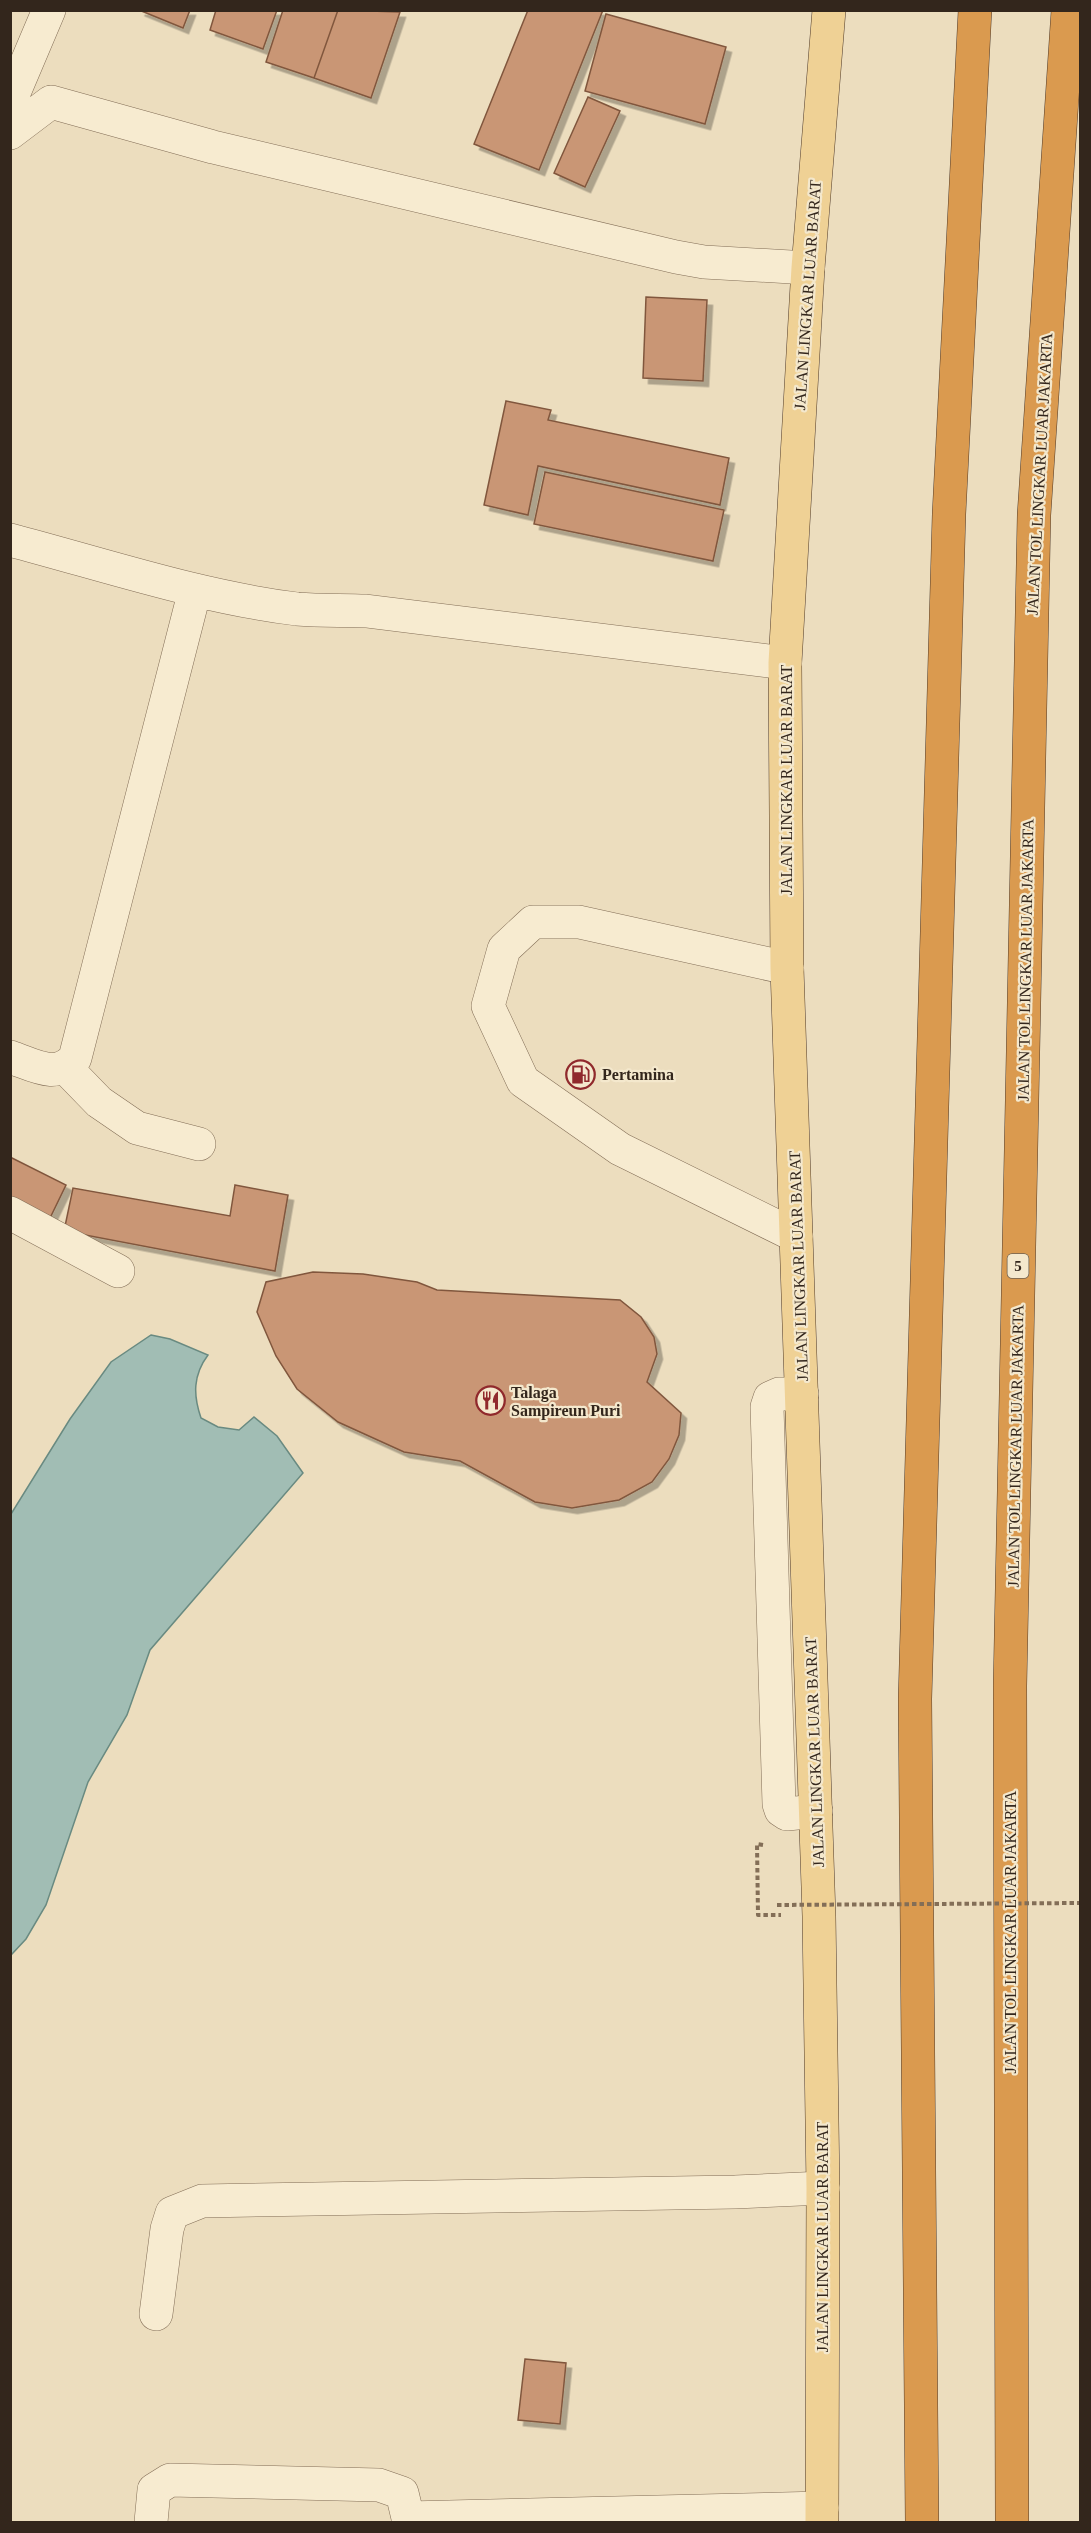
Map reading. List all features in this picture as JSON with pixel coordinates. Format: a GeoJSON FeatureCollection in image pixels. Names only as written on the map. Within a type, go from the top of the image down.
{"type":"FeatureCollection","features":[{"type":"Feature","properties":{"kind":"highway"},"geometry":{"type":"LineString","coordinates":[[922,2523],[915,1699],[949,526],[975,10]]}},
{"type":"Feature","properties":{"kind":"highway","name":"JALAN TOL LINGKAR LUAR JAKARTA"},"geometry":{"type":"LineString","coordinates":[[1011,2523],[1010,1686],[1033,539],[1068,10]]}},
{"type":"Feature","properties":{"kind":"main road","name":"JALAN LINGKAR LUAR BARAT"},"geometry":{"type":"LineString","coordinates":[[822,2515],[823,2188],[816,1811],[787,968],[785,663],[808,268],[829,10]]}},
{"type":"Feature","properties":{"kind":"street"},"geometry":{"type":"LineString","coordinates":[[10,102],[49,10]]}},
{"type":"Feature","properties":{"kind":"street"},"geometry":{"type":"LineString","coordinates":[[10,133],[51,102],[213,147],[676,257],[704,262],[808,268]]}},
{"type":"Feature","properties":{"kind":"street"},"geometry":{"type":"LineString","coordinates":[[10,540],[195,590],[300,609],[366,611],[785,663]]}},
{"type":"Feature","properties":{"kind":"street"},"geometry":{"type":"LineString","coordinates":[[10,1057],[52,1071],[66,1068],[75,1058],[195,590]]}},
{"type":"Feature","properties":{"kind":"street"},"geometry":{"type":"LineString","coordinates":[[787,968],[579,922],[533,922],[504,949],[488,1006],[523,1082],[620,1149],[796,1236]]}},
{"type":"Feature","properties":{"kind":"street"},"geometry":{"type":"LineString","coordinates":[[66,1068],[99,1102],[137,1128],[199,1144]]}},
{"type":"Feature","properties":{"kind":"street"},"geometry":{"type":"LineString","coordinates":[[10,1213],[118,1270]]}},
{"type":"Feature","properties":{"kind":"street"},"geometry":{"type":"LineString","coordinates":[[156,2314],[166,2229],[172,2213],[202,2201],[735,2192],[823,2188]]}},
{"type":"Feature","properties":{"kind":"street"},"geometry":{"type":"LineString","coordinates":[[151,2523],[154,2490],[170,2480],[379,2485],[402,2493],[408,2520],[822,2515]]}},
{"type":"Feature","properties":{"kind":"path"},"geometry":{"type":"LineString","coordinates":[[758,1915],[757,1844],[766,1845]]}},
{"type":"Feature","properties":{"kind":"path"},"geometry":{"type":"LineString","coordinates":[[777,1893],[777,1905],[1080,1903]]}},
{"type":"Feature","properties":{"kind":"water"},"geometry":{"type":"Polygon","coordinates":[[[151,1335],[170,1339],[208,1355],[199,1370],[196,1385],[201,1418],[218,1427],[239,1430],[254,1417],[277,1436],[303,1473],[150,1650],[127,1715],[88,1782],[46,1905],[26,1939],[11,1955],[11,1514],[70,1419],[111,1362],[151,1335]]]}},
{"type":"Feature","properties":{"kind":"building"},"geometry":{"type":"Polygon","coordinates":[[[139,10],[190,10],[183,28],[139,10]]]}},
{"type":"Feature","properties":{"kind":"building"},"geometry":{"type":"Polygon","coordinates":[[[216,10],[277,10],[263,49],[210,30],[216,10]]]}},
{"type":"Feature","properties":{"kind":"building"},"geometry":{"type":"Polygon","coordinates":[[[283,10],[338,10],[314,78],[266,62],[283,10]]]}},
{"type":"Feature","properties":{"kind":"building"},"geometry":{"type":"Polygon","coordinates":[[[338,10],[400,12],[371,98],[314,78],[338,10]]]}},
{"type":"Feature","properties":{"kind":"building"},"geometry":{"type":"Polygon","coordinates":[[[528,10],[603,10],[539,170],[474,144],[528,10]]]}},
{"type":"Feature","properties":{"kind":"building"},"geometry":{"type":"Polygon","coordinates":[[[606,14],[726,47],[705,124],[585,91],[606,14]]]}},
{"type":"Feature","properties":{"kind":"building"},"geometry":{"type":"Polygon","coordinates":[[[588,97],[620,111],[585,187],[554,173],[588,97]]]}},
{"type":"Feature","properties":{"kind":"building"},"geometry":{"type":"Polygon","coordinates":[[[646,297],[707,300],[703,381],[643,378],[646,297]]]}},
{"type":"Feature","properties":{"kind":"building"},"geometry":{"type":"Polygon","coordinates":[[[506,401],[551,410],[548,420],[729,458],[720,505],[538,466],[528,515],[484,505],[506,401]]]}},
{"type":"Feature","properties":{"kind":"building"},"geometry":{"type":"Polygon","coordinates":[[[545,472],[724,510],[713,561],[534,524],[545,472]]]}},
{"type":"Feature","properties":{"kind":"building"},"geometry":{"type":"Polygon","coordinates":[[[10,1157],[66,1185],[50,1218],[10,1199],[10,1157]]]}},
{"type":"Feature","properties":{"kind":"building"},"geometry":{"type":"Polygon","coordinates":[[[235,1185],[288,1195],[275,1271],[64,1231],[73,1188],[230,1216],[235,1185]]]}},
{"type":"Feature","properties":{"kind":"building","name":"Talaga Sampireun Puri"},"geometry":{"type":"Polygon","coordinates":[[[313,1272],[363,1274],[417,1282],[437,1290],[620,1300],[641,1317],[654,1337],[657,1354],[647,1382],[681,1413],[679,1435],[669,1459],[652,1482],[619,1500],[572,1508],[535,1502],[460,1461],[404,1452],[338,1422],[297,1389],[276,1356],[257,1312],[266,1282],[313,1272]]]}},
{"type":"Feature","properties":{"kind":"building"},"geometry":{"type":"Polygon","coordinates":[[[525,2359],[566,2363],[560,2424],[518,2420],[525,2359]]]}},
{"type":"Feature","properties":{"kind":"place","name":"Pertamina"},"geometry":{"type":"Point","coordinates":[581,1074]}},
{"type":"Feature","properties":{"kind":"place","name":"Talaga Sampireun Puri"},"geometry":{"type":"Point","coordinates":[490,1401]}}]}
